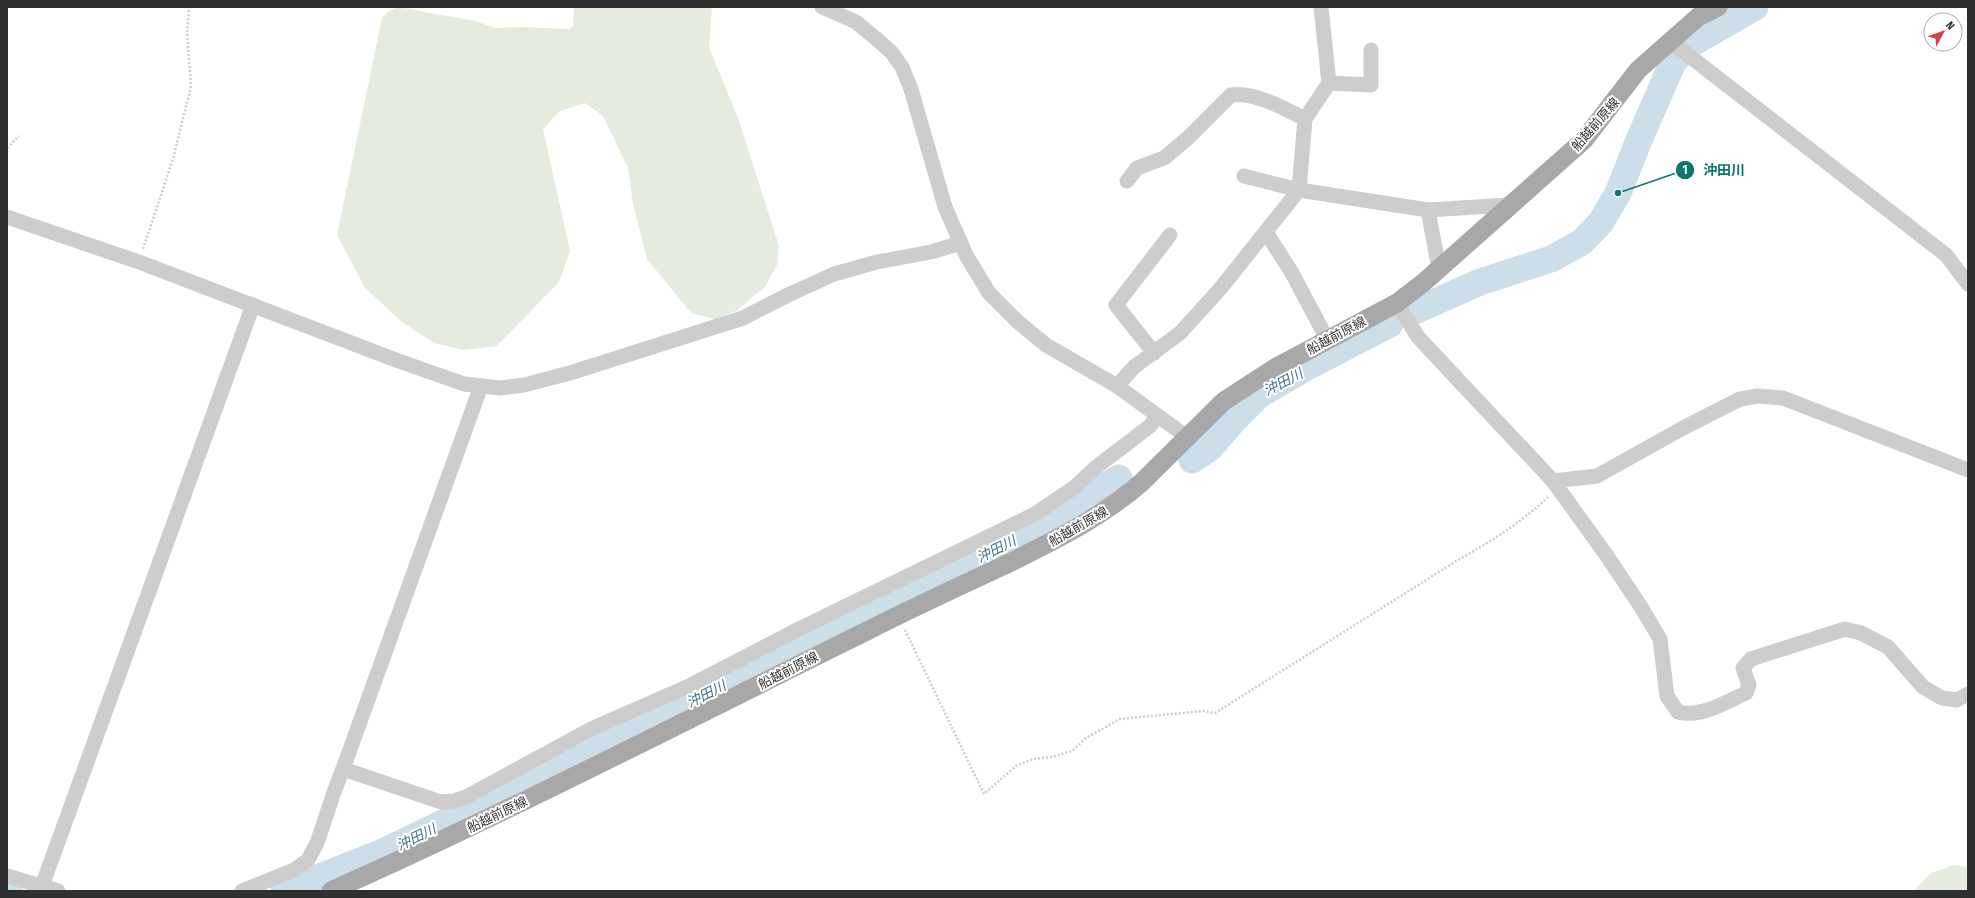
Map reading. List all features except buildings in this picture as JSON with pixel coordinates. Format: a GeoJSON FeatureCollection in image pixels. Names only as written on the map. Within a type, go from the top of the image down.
{"type":"FeatureCollection","features":[{"type":"Feature","properties":{"kind":"main road","name":"船越前原線"},"geometry":{"type":"LineString","coordinates":[[334,890],[386,868],[503,811],[898,616],[1048,544],[1093,519],[1127,495],[1224,401],[1275,368],[1397,303],[1439,269],[1509,205],[1584,140],[1638,70],[1698,18],[1718,7]]}},
{"type":"Feature","properties":{"kind":"street"},"geometry":{"type":"LineString","coordinates":[[822,7],[856,22],[892,53],[902,67],[911,89],[945,207],[966,256],[989,294],[1018,322],[1046,345],[1117,386],[1187,437]]}},
{"type":"Feature","properties":{"kind":"street"},"geometry":{"type":"LineString","coordinates":[[1117,386],[1134,367],[1180,333],[1220,289],[1299,190],[1305,119],[1329,83],[1321,7]]}},
{"type":"Feature","properties":{"kind":"street"},"geometry":{"type":"LineString","coordinates":[[1670,41],[1946,255],[1968,284]]}},
{"type":"Feature","properties":{"kind":"street"},"geometry":{"type":"LineString","coordinates":[[1329,83],[1371,85],[1371,50]]}},
{"type":"Feature","properties":{"kind":"street"},"geometry":{"type":"LineString","coordinates":[[1127,181],[1137,168],[1164,158],[1188,138],[1231,95],[1240,93],[1280,106],[1305,119]]}},
{"type":"Feature","properties":{"kind":"street"},"geometry":{"type":"LineString","coordinates":[[1244,176],[1299,190],[1428,210],[1509,205]]}},
{"type":"Feature","properties":{"kind":"street"},"geometry":{"type":"LineString","coordinates":[[1428,210],[1439,269]]}},
{"type":"Feature","properties":{"kind":"street"},"geometry":{"type":"LineString","coordinates":[[7,217],[139,262],[396,360],[464,384],[500,388],[524,385],[570,373],[743,318],[834,274],[878,262],[931,252],[961,243]]}},
{"type":"Feature","properties":{"kind":"street"},"geometry":{"type":"LineString","coordinates":[[1266,232],[1292,273],[1327,339]]}},
{"type":"Feature","properties":{"kind":"street"},"geometry":{"type":"LineString","coordinates":[[1154,352],[1116,305],[1170,235]]}},
{"type":"Feature","properties":{"kind":"street"},"geometry":{"type":"LineString","coordinates":[[1397,303],[1418,337],[1555,484],[1628,588],[1660,639],[1667,696],[1678,712],[1688,715],[1715,708],[1746,692],[1749,685],[1743,668],[1751,658],[1845,629],[1861,633],[1888,648],[1923,687],[1942,698],[1957,700],[1968,694]]}},
{"type":"Feature","properties":{"kind":"street"},"geometry":{"type":"LineString","coordinates":[[42,886],[253,306]]}},
{"type":"Feature","properties":{"kind":"street"},"geometry":{"type":"LineString","coordinates":[[242,891],[294,870],[308,860],[317,843],[334,792],[481,386]]}},
{"type":"Feature","properties":{"kind":"street"},"geometry":{"type":"LineString","coordinates":[[1555,484],[1597,476],[1711,413],[1740,399],[1757,396],[1783,398],[1968,470]]}},
{"type":"Feature","properties":{"kind":"street"},"geometry":{"type":"LineString","coordinates":[[343,770],[441,802],[453,801],[466,797],[591,729],[691,685],[801,628],[1035,514],[1075,487],[1095,468],[1150,426],[1157,416]]}},
{"type":"Feature","properties":{"kind":"street"},"geometry":{"type":"LineString","coordinates":[[7,876],[58,891]]}},
{"type":"Feature","properties":{"kind":"path"},"geometry":{"type":"LineString","coordinates":[[139,262],[173,159],[191,86],[187,34],[189,7]]}},
{"type":"Feature","properties":{"kind":"path"},"geometry":{"type":"LineString","coordinates":[[7,148],[19,136]]}},
{"type":"Feature","properties":{"kind":"path"},"geometry":{"type":"LineString","coordinates":[[898,616],[984,794],[1016,766],[1033,759],[1052,757],[1072,751],[1086,738],[1120,719],[1203,711],[1215,712],[1451,564],[1499,536],[1531,513],[1555,484]]}},
{"type":"Feature","properties":{"kind":"shaded area"},"geometry":{"type":"Polygon","coordinates":[[[398,7],[475,21],[496,28],[522,27],[569,29],[573,26],[574,7],[712,7],[709,47],[739,121],[779,246],[777,265],[765,287],[736,311],[715,319],[691,313],[647,259],[633,204],[628,168],[603,116],[585,103],[560,111],[543,129],[570,251],[559,282],[497,346],[464,350],[434,343],[402,322],[365,288],[337,235],[382,18],[389,11],[398,7]]]}},
{"type":"Feature","properties":{"kind":"shaded area"},"geometry":{"type":"Polygon","coordinates":[[[1954,865],[1968,867],[1968,891],[1914,891],[1931,873],[1954,865]]]}},
{"type":"Feature","properties":{"kind":"waterway","name":"沖田川"},"geometry":{"type":"LineString","coordinates":[[1415,311],[1480,282],[1551,259],[1582,242],[1601,222],[1618,193],[1673,62],[1689,45],[1755,7]]}},
{"type":"Feature","properties":{"kind":"waterway","name":"沖田川"},"geometry":{"type":"LineString","coordinates":[[1192,460],[1210,448],[1234,420],[1259,395],[1305,368],[1390,324]]}},
{"type":"Feature","properties":{"kind":"waterway","name":"沖田川"},"geometry":{"type":"LineString","coordinates":[[284,891],[383,852],[532,780],[1081,507],[1097,491],[1119,478]]}},
{"type":"Feature","properties":{"kind":"place","name":"沖田川"},"geometry":{"type":"Point","coordinates":[1618,193]}}]}
